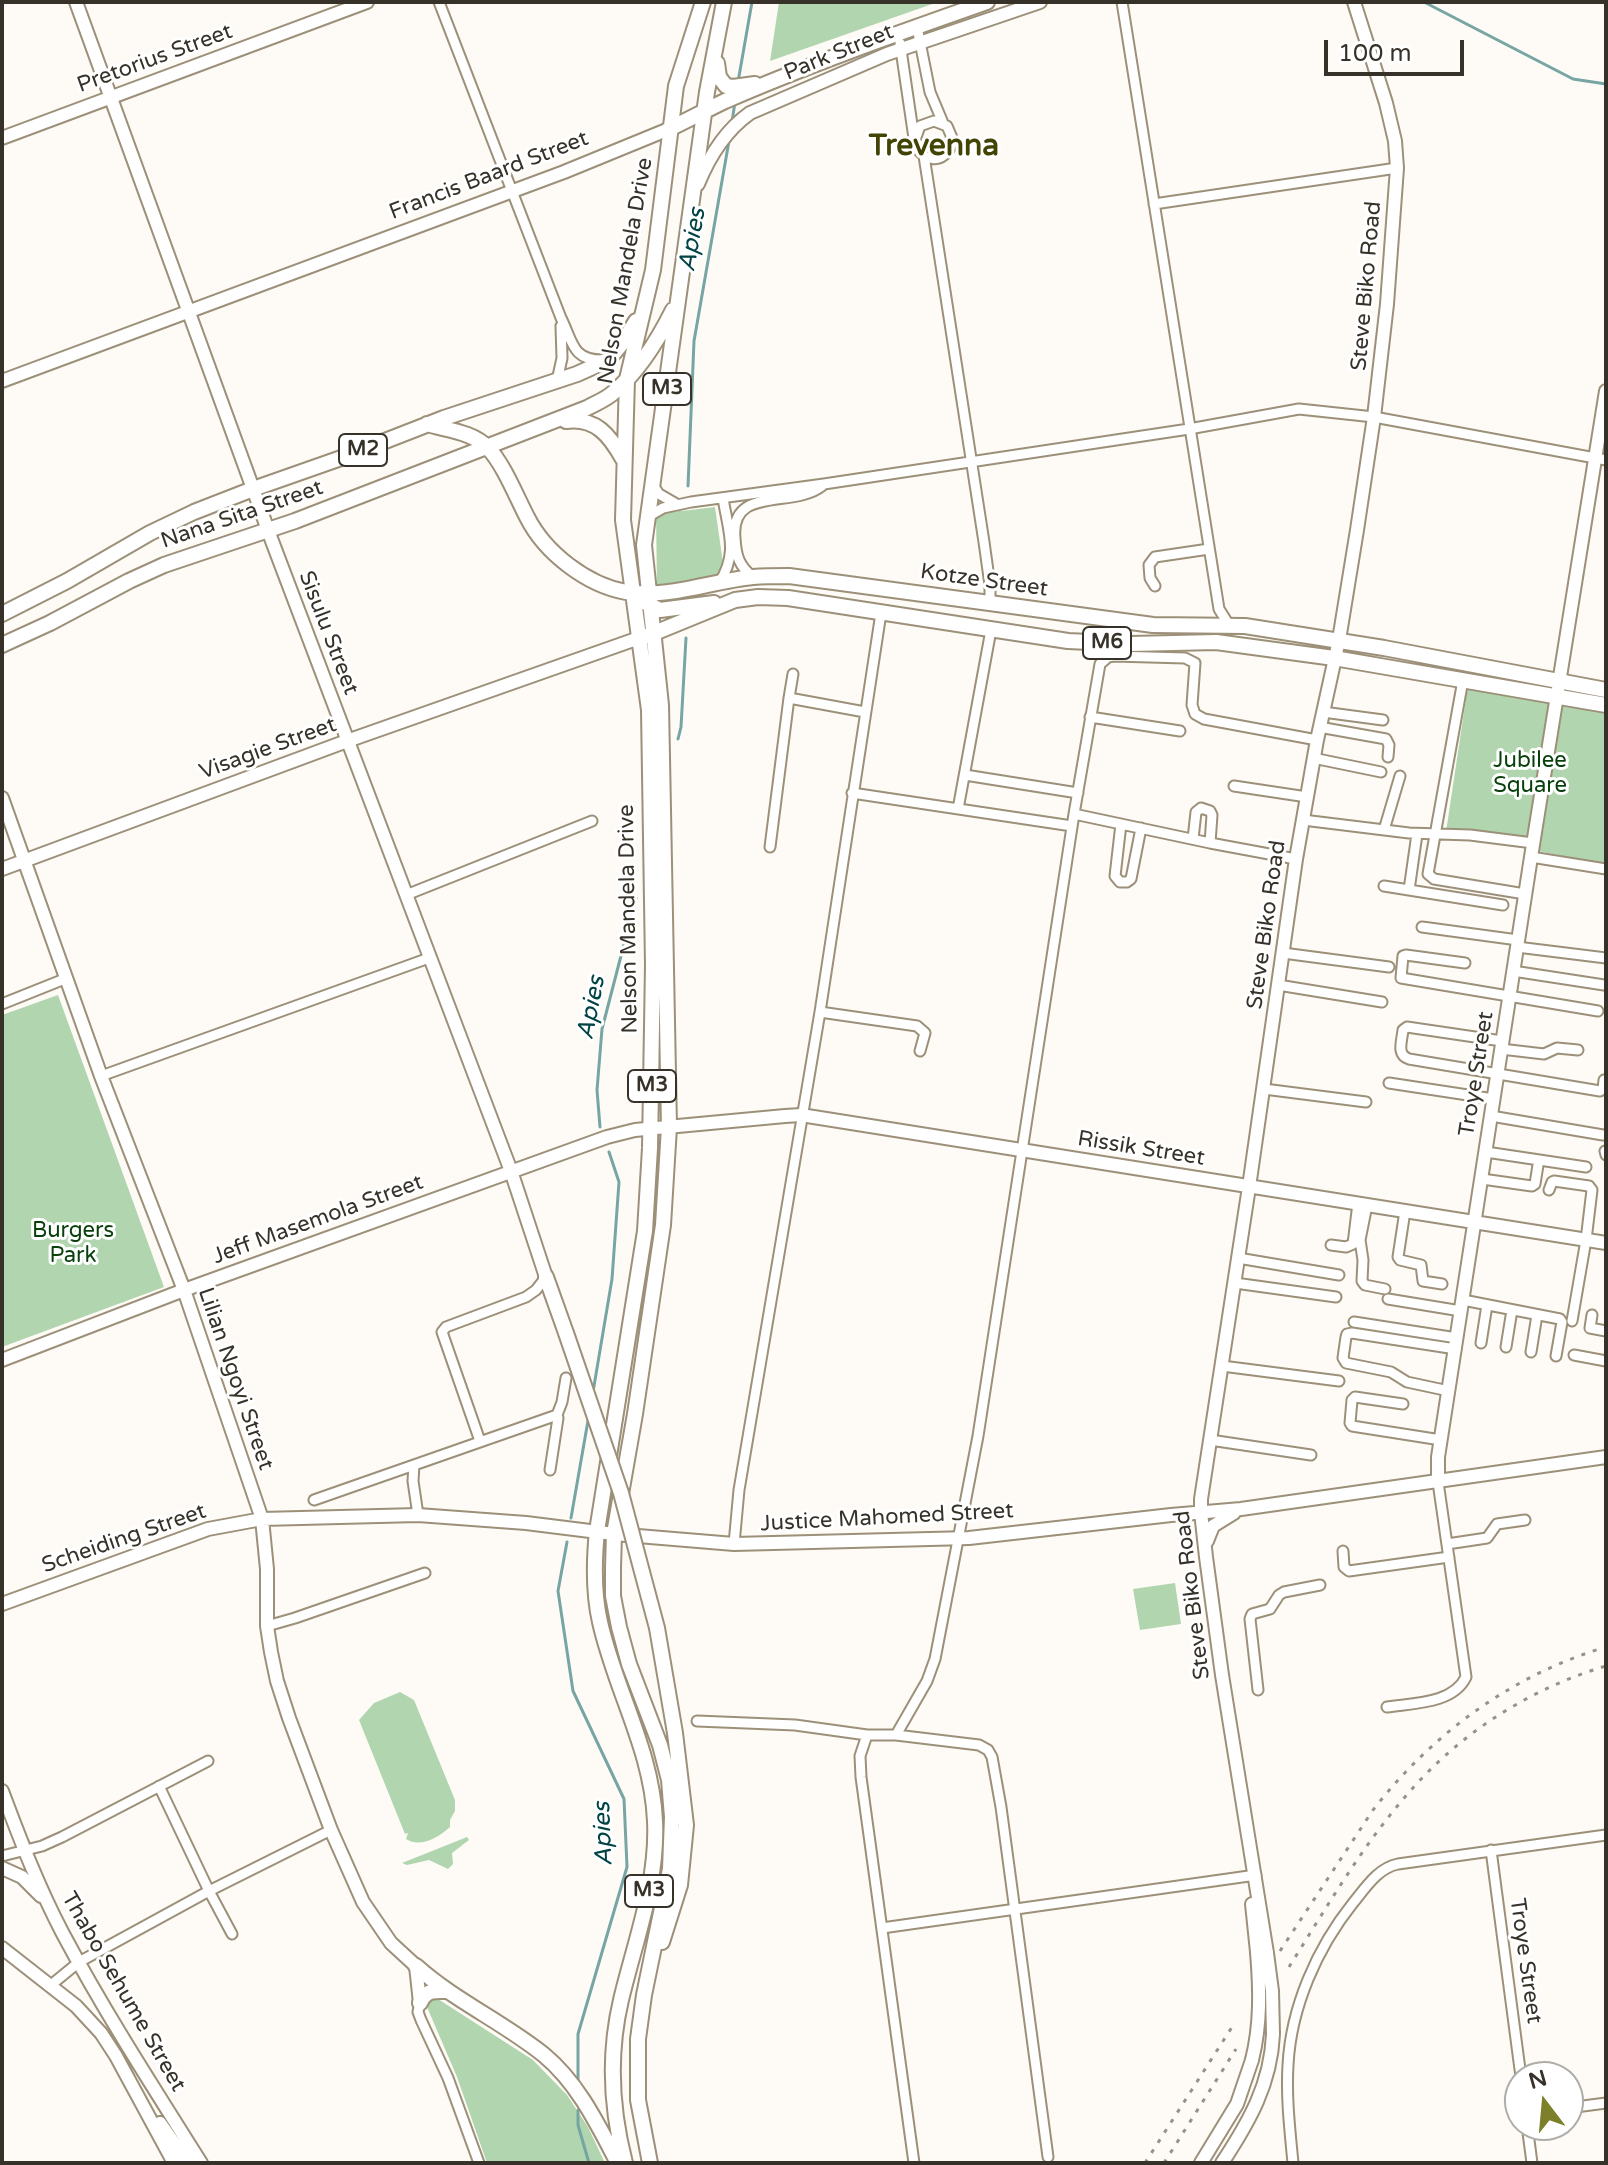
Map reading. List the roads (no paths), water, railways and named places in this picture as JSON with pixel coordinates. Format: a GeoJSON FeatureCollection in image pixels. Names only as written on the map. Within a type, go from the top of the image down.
{"type":"FeatureCollection","features":[{"type":"Feature","properties":{"kind":"main road","name":"Sisulu Street"},"geometry":{"type":"LineString","coordinates":[[76,2],[268,531],[511,1171],[546,1277]]}},
{"type":"Feature","properties":{"kind":"main road","name":"Pretorius Street"},"geometry":{"type":"LineString","coordinates":[[2,138],[367,2]]}},
{"type":"Feature","properties":{"kind":"main road","name":"Nelson Mandela Drive"},"geometry":{"type":"LineString","coordinates":[[650,2163],[638,2100],[639,2023],[670,1869],[672,1817],[669,1780],[660,1745],[629,1664],[619,1627],[613,1596],[614,1534],[658,1268],[669,1127],[661,717],[646,636],[633,593],[623,520],[623,460],[627,379],[653,270],[676,86],[703,2]]}},
{"type":"Feature","properties":{"kind":"main road","name":"Nelson Mandela Drive"},"geometry":{"type":"LineString","coordinates":[[625,2163],[611,2074],[620,2003],[649,1891],[655,1848],[655,1818],[643,1748],[610,1662],[599,1622],[595,1576],[597,1531],[645,1231],[651,1128],[653,965],[646,636],[649,600],[644,545],[704,112],[724,2]]}},
{"type":"Feature","properties":{"kind":"main road","name":"Francis Baard Street"},"geometry":{"type":"LineString","coordinates":[[2,381],[620,151],[752,87],[899,42],[987,2]]}},
{"type":"Feature","properties":{"kind":"main road","name":"Park Street"},"geometry":{"type":"LineString","coordinates":[[919,34],[1040,2]]}},
{"type":"Feature","properties":{"kind":"main road","name":"Steve Biko Road"},"geometry":{"type":"LineString","coordinates":[[1262,1952],[1201,1512],[1296,859],[1319,727],[1339,640],[1374,417],[1387,304],[1397,168],[1395,141],[1354,2]]}},
{"type":"Feature","properties":{"kind":"main road"},"geometry":{"type":"LineString","coordinates":[[717,30],[719,77],[726,86],[752,87]]}},
{"type":"Feature","properties":{"kind":"main road","name":"Park Street"},"geometry":{"type":"LineString","coordinates":[[694,196],[703,172],[740,120],[899,42]]}},
{"type":"Feature","properties":{"kind":"main road","name":"Nana Sita Street"},"geometry":{"type":"LineString","coordinates":[[2,645],[140,575],[268,531],[587,408],[613,394],[627,379],[658,341],[680,296]]}},
{"type":"Feature","properties":{"kind":"main road"},"geometry":{"type":"LineString","coordinates":[[608,360],[644,308]]}},
{"type":"Feature","properties":{"kind":"main road","name":"Nana Sita Street"},"geometry":{"type":"LineString","coordinates":[[2,614],[194,512],[608,360]]}},
{"type":"Feature","properties":{"kind":"main road","name":"Troye Street"},"geometry":{"type":"LineString","coordinates":[[1438,1482],[1438,1457],[1533,843],[1601,459],[1606,391]]}},
{"type":"Feature","properties":{"kind":"main road"},"geometry":{"type":"LineString","coordinates":[[520,434],[582,420],[604,430],[623,460]]}},
{"type":"Feature","properties":{"kind":"main road"},"geometry":{"type":"LineString","coordinates":[[427,424],[467,435],[487,446]]}},
{"type":"Feature","properties":{"kind":"main road","name":"Kotze Street"},"geometry":{"type":"LineString","coordinates":[[487,446],[529,522],[558,556],[593,580],[649,600],[683,590],[753,577],[789,576],[1153,625],[1245,626],[1438,657],[1606,705]]}},
{"type":"Feature","properties":{"kind":"main road","name":"Kotze Street"},"geometry":{"type":"LineString","coordinates":[[646,636],[735,600],[788,598],[1096,643],[1216,642],[1463,680],[1559,690],[1606,690]]}},
{"type":"Feature","properties":{"kind":"main road"},"geometry":{"type":"LineString","coordinates":[[649,600],[665,610],[735,600]]}},
{"type":"Feature","properties":{"kind":"main road","name":"Visagie Street"},"geometry":{"type":"LineString","coordinates":[[2,869],[347,741],[646,636]]}},
{"type":"Feature","properties":{"kind":"main road","name":"Lilian Ngoyi Street"},"geometry":{"type":"LineString","coordinates":[[2,798],[101,1076],[184,1290],[262,1519],[267,1569],[267,1626],[277,1681],[331,1830],[363,1902],[391,1943],[416,1966]]}},
{"type":"Feature","properties":{"kind":"main road","name":"Rissik Street"},"geometry":{"type":"LineString","coordinates":[[651,1128],[801,1115],[1606,1243]]}},
{"type":"Feature","properties":{"kind":"main road","name":"Jeff Masemola Street"},"geometry":{"type":"LineString","coordinates":[[2,1360],[511,1171],[607,1137],[651,1128]]}},
{"type":"Feature","properties":{"kind":"main road"},"geometry":{"type":"LineString","coordinates":[[546,1277],[621,1493],[657,1628],[681,1774],[686,1834],[677,1895],[648,1979]]}},
{"type":"Feature","properties":{"kind":"main road","name":"Justice Mahomed Street"},"geometry":{"type":"LineString","coordinates":[[262,1519],[418,1515],[734,1544],[959,1538],[1241,1509],[1606,1457]]}},
{"type":"Feature","properties":{"kind":"main road"},"geometry":{"type":"LineString","coordinates":[[1206,1557],[1208,1535],[1213,1526],[1241,1509]]}},
{"type":"Feature","properties":{"kind":"main road","name":"Scheiding Street"},"geometry":{"type":"LineString","coordinates":[[2,1604],[208,1529],[262,1519]]}},
{"type":"Feature","properties":{"kind":"main road","name":"Thabo Sehume Street"},"geometry":{"type":"LineString","coordinates":[[2,1791],[25,1851],[61,1929],[201,2163]]}},
{"type":"Feature","properties":{"kind":"main road"},"geometry":{"type":"LineString","coordinates":[[2,1868],[22,1877],[39,1892],[61,1929]]}},
{"type":"Feature","properties":{"kind":"main road"},"geometry":{"type":"LineString","coordinates":[[2,1948],[76,2006],[101,2033],[174,2163]]}},
{"type":"Feature","properties":{"kind":"main road"},"geometry":{"type":"LineString","coordinates":[[1222,2163],[1257,2106],[1269,2067],[1273,2034],[1272,1991],[1262,1952]]}},
{"type":"Feature","properties":{"kind":"main road"},"geometry":{"type":"LineString","coordinates":[[1201,2163],[1237,2104],[1252,2060],[1258,2036],[1262,1952]]}},
{"type":"Feature","properties":{"kind":"main road"},"geometry":{"type":"LineString","coordinates":[[416,1966],[546,2057],[582,2099],[618,2163]]}},
{"type":"Feature","properties":{"kind":"main road"},"geometry":{"type":"LineString","coordinates":[[416,1966],[420,2003]]}},
{"type":"Feature","properties":{"kind":"main road"},"geometry":{"type":"LineString","coordinates":[[420,2003],[428,1992],[448,1991]]}},
{"type":"Feature","properties":{"kind":"main road"},"geometry":{"type":"LineString","coordinates":[[125,2040],[124,2048],[143,2093],[160,2124],[188,2163]]}},
{"type":"Feature","properties":{"kind":"street"},"geometry":{"type":"LineString","coordinates":[[439,2],[561,318],[578,354],[584,359],[608,360]]}},
{"type":"Feature","properties":{"kind":"street"},"geometry":{"type":"LineString","coordinates":[[1122,2],[1219,609],[1229,625]]}},
{"type":"Feature","properties":{"kind":"street"},"geometry":{"type":"LineString","coordinates":[[919,34],[930,92],[943,123],[952,135],[950,149],[939,158],[924,156]]}},
{"type":"Feature","properties":{"kind":"street"},"geometry":{"type":"LineString","coordinates":[[899,42],[915,140],[917,149],[924,156],[988,571],[990,604]]}},
{"type":"Feature","properties":{"kind":"street"},"geometry":{"type":"LineString","coordinates":[[915,140],[917,130],[924,123],[943,123]]}},
{"type":"Feature","properties":{"kind":"street"},"geometry":{"type":"LineString","coordinates":[[1154,204],[1397,168]]}},
{"type":"Feature","properties":{"kind":"street"},"geometry":{"type":"LineString","coordinates":[[557,381],[562,358],[561,318]]}},
{"type":"Feature","properties":{"kind":"street"},"geometry":{"type":"LineString","coordinates":[[649,516],[657,510],[678,505],[1189,429],[1299,409],[1374,417],[1601,459]]}},
{"type":"Feature","properties":{"kind":"street"},"geometry":{"type":"LineString","coordinates":[[653,484],[659,494],[678,505]]}},
{"type":"Feature","properties":{"kind":"street"},"geometry":{"type":"LineString","coordinates":[[753,577],[741,566],[735,546],[735,522],[741,510],[752,504],[812,493],[824,484]]}},
{"type":"Feature","properties":{"kind":"street"},"geometry":{"type":"LineString","coordinates":[[719,583],[731,558],[723,498]]}},
{"type":"Feature","properties":{"kind":"street"},"geometry":{"type":"LineString","coordinates":[[1155,586],[1150,578],[1149,565],[1155,557],[1209,549]]}},
{"type":"Feature","properties":{"kind":"street"},"geometry":{"type":"LineString","coordinates":[[1208,626],[1219,609]]}},
{"type":"Feature","properties":{"kind":"street"},"geometry":{"type":"LineString","coordinates":[[734,1544],[739,1490],[820,1012],[881,613]]}},
{"type":"Feature","properties":{"kind":"street"},"geometry":{"type":"LineString","coordinates":[[958,809],[991,630]]}},
{"type":"Feature","properties":{"kind":"street"},"geometry":{"type":"LineString","coordinates":[[896,1735],[933,1668],[959,1538],[977,1444],[1072,826],[1102,660],[1114,656],[1185,658],[1195,663],[1192,705],[1195,714],[1204,719],[1317,740]]}},
{"type":"Feature","properties":{"kind":"street"},"geometry":{"type":"LineString","coordinates":[[770,847],[793,674]]}},
{"type":"Feature","properties":{"kind":"street"},"geometry":{"type":"LineString","coordinates":[[1463,680],[1427,873],[1429,877],[1525,894]]}},
{"type":"Feature","properties":{"kind":"street"},"geometry":{"type":"LineString","coordinates":[[789,698],[865,712]]}},
{"type":"Feature","properties":{"kind":"street"},"geometry":{"type":"LineString","coordinates":[[1323,712],[1383,720]]}},
{"type":"Feature","properties":{"kind":"street"},"geometry":{"type":"LineString","coordinates":[[1090,717],[1180,731]]}},
{"type":"Feature","properties":{"kind":"street"},"geometry":{"type":"LineString","coordinates":[[1319,727],[1386,739],[1388,757]]}},
{"type":"Feature","properties":{"kind":"street"},"geometry":{"type":"LineString","coordinates":[[1313,758],[1381,772]]}},
{"type":"Feature","properties":{"kind":"street"},"geometry":{"type":"LineString","coordinates":[[965,775],[1078,793]]}},
{"type":"Feature","properties":{"kind":"street"},"geometry":{"type":"LineString","coordinates":[[1384,830],[1400,776]]}},
{"type":"Feature","properties":{"kind":"street"},"geometry":{"type":"LineString","coordinates":[[1234,786],[1307,797]]}},
{"type":"Feature","properties":{"kind":"street"},"geometry":{"type":"LineString","coordinates":[[852,793],[1072,826]]}},
{"type":"Feature","properties":{"kind":"street"},"geometry":{"type":"LineString","coordinates":[[1193,839],[1196,812],[1201,808],[1212,815],[1210,843]]}},
{"type":"Feature","properties":{"kind":"street"},"geometry":{"type":"LineString","coordinates":[[1074,814],[1296,859]]}},
{"type":"Feature","properties":{"kind":"street"},"geometry":{"type":"LineString","coordinates":[[1303,820],[1417,834],[1470,835],[1533,843]]}},
{"type":"Feature","properties":{"kind":"street"},"geometry":{"type":"LineString","coordinates":[[406,895],[592,821]]}},
{"type":"Feature","properties":{"kind":"street"},"geometry":{"type":"LineString","coordinates":[[1121,824],[1115,876],[1120,882],[1131,879],[1141,828]]}},
{"type":"Feature","properties":{"kind":"street"},"geometry":{"type":"LineString","coordinates":[[1409,890],[1417,834]]}},
{"type":"Feature","properties":{"kind":"street"},"geometry":{"type":"LineString","coordinates":[[1531,857],[1606,869]]}},
{"type":"Feature","properties":{"kind":"street"},"geometry":{"type":"LineString","coordinates":[[1384,886],[1503,905]]}},
{"type":"Feature","properties":{"kind":"street"},"geometry":{"type":"LineString","coordinates":[[1422,927],[1606,958]]}},
{"type":"Feature","properties":{"kind":"street"},"geometry":{"type":"LineString","coordinates":[[1283,953],[1389,967]]}},
{"type":"Feature","properties":{"kind":"street"},"geometry":{"type":"LineString","coordinates":[[1465,963],[1405,955],[1401,977],[1405,981],[1598,1011]]}},
{"type":"Feature","properties":{"kind":"street"},"geometry":{"type":"LineString","coordinates":[[101,1076],[429,958]]}},
{"type":"Feature","properties":{"kind":"street"},"geometry":{"type":"LineString","coordinates":[[1513,971],[1604,985]]}},
{"type":"Feature","properties":{"kind":"street"},"geometry":{"type":"LineString","coordinates":[[2,1004],[67,978]]}},
{"type":"Feature","properties":{"kind":"street"},"geometry":{"type":"LineString","coordinates":[[1278,985],[1382,1002]]}},
{"type":"Feature","properties":{"kind":"street"},"geometry":{"type":"LineString","coordinates":[[820,1012],[917,1026],[925,1033],[920,1051]]}},
{"type":"Feature","properties":{"kind":"street"},"geometry":{"type":"LineString","coordinates":[[1578,1050],[1555,1048],[1544,1054],[1409,1027],[1403,1030],[1401,1053],[1403,1057],[1497,1075],[1600,1091],[1604,1080]]}},
{"type":"Feature","properties":{"kind":"street"},"geometry":{"type":"LineString","coordinates":[[1389,1083],[1603,1135]]}},
{"type":"Feature","properties":{"kind":"street"},"geometry":{"type":"LineString","coordinates":[[1264,1089],[1366,1102]]}},
{"type":"Feature","properties":{"kind":"street"},"geometry":{"type":"LineString","coordinates":[[1404,1090],[1492,1106]]}},
{"type":"Feature","properties":{"kind":"street"},"geometry":{"type":"LineString","coordinates":[[1486,1152],[1586,1167]]}},
{"type":"Feature","properties":{"kind":"street"},"geometry":{"type":"LineString","coordinates":[[1482,1179],[1533,1186],[1538,1165]]}},
{"type":"Feature","properties":{"kind":"street"},"geometry":{"type":"LineString","coordinates":[[1549,1190],[1553,1181],[1590,1187],[1592,1192],[1572,1321]]}},
{"type":"Feature","properties":{"kind":"street"},"geometry":{"type":"LineString","coordinates":[[1331,1245],[1346,1247],[1353,1244],[1362,1204]]}},
{"type":"Feature","properties":{"kind":"street"},"geometry":{"type":"LineString","coordinates":[[1362,1204],[1360,1240],[1362,1281],[1365,1285],[1387,1294],[1462,1305],[1487,1305],[1561,1320],[1556,1356]]}},
{"type":"Feature","properties":{"kind":"street"},"geometry":{"type":"LineString","coordinates":[[1405,1211],[1398,1258],[1420,1264],[1423,1281],[1442,1284]]}},
{"type":"Feature","properties":{"kind":"street"},"geometry":{"type":"LineString","coordinates":[[1238,1258],[1339,1275]]}},
{"type":"Feature","properties":{"kind":"street"},"geometry":{"type":"LineString","coordinates":[[480,1441],[442,1332],[446,1327],[526,1297],[546,1277]]}},
{"type":"Feature","properties":{"kind":"street"},"geometry":{"type":"LineString","coordinates":[[1235,1283],[1336,1297]]}},
{"type":"Feature","properties":{"kind":"street"},"geometry":{"type":"LineString","coordinates":[[1481,1343],[1487,1305]]}},
{"type":"Feature","properties":{"kind":"street"},"geometry":{"type":"LineString","coordinates":[[1506,1347],[1512,1310]]}},
{"type":"Feature","properties":{"kind":"street"},"geometry":{"type":"LineString","coordinates":[[1531,1352],[1537,1315]]}},
{"type":"Feature","properties":{"kind":"street"},"geometry":{"type":"LineString","coordinates":[[1592,1315],[1590,1328],[1606,1331]]}},
{"type":"Feature","properties":{"kind":"street"},"geometry":{"type":"LineString","coordinates":[[1354,1322],[1456,1343]]}},
{"type":"Feature","properties":{"kind":"street"},"geometry":{"type":"LineString","coordinates":[[1449,1391],[1407,1382],[1391,1372],[1346,1363],[1343,1358],[1346,1337],[1352,1333],[1456,1343]]}},
{"type":"Feature","properties":{"kind":"street"},"geometry":{"type":"LineString","coordinates":[[1574,1355],[1606,1361]]}},
{"type":"Feature","properties":{"kind":"street"},"geometry":{"type":"LineString","coordinates":[[1222,1366],[1339,1381]]}},
{"type":"Feature","properties":{"kind":"street"},"geometry":{"type":"LineString","coordinates":[[550,1470],[557,1415],[566,1378]]}},
{"type":"Feature","properties":{"kind":"street"},"geometry":{"type":"LineString","coordinates":[[1403,1404],[1355,1397],[1350,1423],[1352,1426],[1441,1440]]}},
{"type":"Feature","properties":{"kind":"street"},"geometry":{"type":"LineString","coordinates":[[314,1500],[557,1415]]}},
{"type":"Feature","properties":{"kind":"street"},"geometry":{"type":"LineString","coordinates":[[1210,1440],[1311,1455]]}},
{"type":"Feature","properties":{"kind":"street"},"geometry":{"type":"LineString","coordinates":[[414,1465],[418,1515]]}},
{"type":"Feature","properties":{"kind":"street","name":"Troye Street"},"geometry":{"type":"LineString","coordinates":[[1387,1707],[1439,1699],[1461,1686],[1466,1677],[1438,1482]]}},
{"type":"Feature","properties":{"kind":"street"},"geometry":{"type":"LineString","coordinates":[[1447,1544],[1487,1538],[1497,1524],[1525,1520]]}},
{"type":"Feature","properties":{"kind":"street"},"geometry":{"type":"LineString","coordinates":[[1343,1551],[1344,1567],[1349,1571],[1449,1557]]}},
{"type":"Feature","properties":{"kind":"street"},"geometry":{"type":"LineString","coordinates":[[267,1626],[425,1573]]}},
{"type":"Feature","properties":{"kind":"street"},"geometry":{"type":"LineString","coordinates":[[1258,1690],[1252,1614],[1270,1609],[1284,1592],[1320,1585]]}},
{"type":"Feature","properties":{"kind":"street"},"geometry":{"type":"LineString","coordinates":[[697,1721],[769,1723],[867,1735],[896,1735],[985,1748],[996,1770],[1048,2157]]}},
{"type":"Feature","properties":{"kind":"street"},"geometry":{"type":"LineString","coordinates":[[844,1732],[860,1760],[914,2163]]}},
{"type":"Feature","properties":{"kind":"street"},"geometry":{"type":"LineString","coordinates":[[860,1760],[867,1735]]}},
{"type":"Feature","properties":{"kind":"street"},"geometry":{"type":"LineString","coordinates":[[2,1856],[62,1837],[208,1761]]}},
{"type":"Feature","properties":{"kind":"street"},"geometry":{"type":"LineString","coordinates":[[159,1786],[232,1934]]}},
{"type":"Feature","properties":{"kind":"street"},"geometry":{"type":"LineString","coordinates":[[51,1985],[79,1962],[209,1891],[331,1830]]}},
{"type":"Feature","properties":{"kind":"street"},"geometry":{"type":"LineString","coordinates":[[1293,2163],[1287,2095],[1288,2063],[1291,2037],[1302,1997],[1325,1944],[1382,1869],[1398,1864],[1606,1835]]}},
{"type":"Feature","properties":{"kind":"street","name":"Troye Street"},"geometry":{"type":"LineString","coordinates":[[1491,1850],[1519,2061]]}},
{"type":"Feature","properties":{"kind":"street"},"geometry":{"type":"LineString","coordinates":[[882,1928],[1252,1876]]}},
{"type":"Feature","properties":{"kind":"street"},"geometry":{"type":"LineString","coordinates":[[420,2003],[418,2012],[448,2078],[479,2163]]}},
{"type":"Feature","properties":{"kind":"street"},"geometry":{"type":"LineString","coordinates":[[1584,2106],[1606,2103]]}},
{"type":"Feature","properties":{"kind":"street"},"geometry":{"type":"LineString","coordinates":[[1529,2141],[1532,2163]]}},
{"type":"Feature","properties":{"kind":"waterway","name":"Apies"},"geometry":{"type":"LineString","coordinates":[[738,82],[752,2]]}},
{"type":"Feature","properties":{"kind":"waterway"},"geometry":{"type":"LineString","coordinates":[[1424,2],[1573,79],[1606,84]]}},
{"type":"Feature","properties":{"kind":"waterway","name":"Apies"},"geometry":{"type":"LineString","coordinates":[[732,122],[735,102]]}},
{"type":"Feature","properties":{"kind":"waterway","name":"Apies"},"geometry":{"type":"LineString","coordinates":[[688,486],[694,341],[729,141]]}},
{"type":"Feature","properties":{"kind":"waterway","name":"Apies"},"geometry":{"type":"LineString","coordinates":[[678,739],[686,638]]}},
{"type":"Feature","properties":{"kind":"waterway","name":"Apies"},"geometry":{"type":"LineString","coordinates":[[600,1127],[597,1090],[602,1029],[636,898]]}},
{"type":"Feature","properties":{"kind":"waterway","name":"Apies"},"geometry":{"type":"LineString","coordinates":[[593,1392],[612,1279],[619,1182],[609,1152]]}},
{"type":"Feature","properties":{"kind":"waterway","name":"Apies"},"geometry":{"type":"LineString","coordinates":[[571,1518],[589,1415]]}},
{"type":"Feature","properties":{"kind":"waterway","name":"Apies"},"geometry":{"type":"LineString","coordinates":[[567,1542],[558,1591],[573,1691],[624,1799],[627,1867],[578,2034],[578,2084]]}},
{"type":"Feature","properties":{"kind":"waterway","name":"Apies"},"geometry":{"type":"LineString","coordinates":[[578,2110],[578,2125],[589,2163]]}},
{"type":"Feature","properties":{"kind":"railway"},"geometry":{"type":"LineString","coordinates":[[1280,1951],[1373,1810],[1422,1756],[1448,1732],[1507,1691],[1538,1673],[1606,1647]]}},
{"type":"Feature","properties":{"kind":"railway"},"geometry":{"type":"LineString","coordinates":[[1289,1967],[1368,1844],[1404,1798],[1443,1757],[1485,1724],[1531,1696],[1606,1666]]}},
{"type":"Feature","properties":{"kind":"railway"},"geometry":{"type":"LineString","coordinates":[[1145,2163],[1232,2027]]}},
{"type":"Feature","properties":{"kind":"railway"},"geometry":{"type":"LineString","coordinates":[[1164,2163],[1236,2049]]}},
{"type":"Feature","properties":{"kind":"district","name":"Trevenna"},"geometry":{"type":"Point","coordinates":[934,147]}},
{"type":"Feature","properties":{"kind":"park label","name":"Jubilee Square"},"geometry":{"type":"Point","coordinates":[1530,774]}},
{"type":"Feature","properties":{"kind":"park label","name":"Burgers Park"},"geometry":{"type":"Point","coordinates":[73,1244]}}]}
